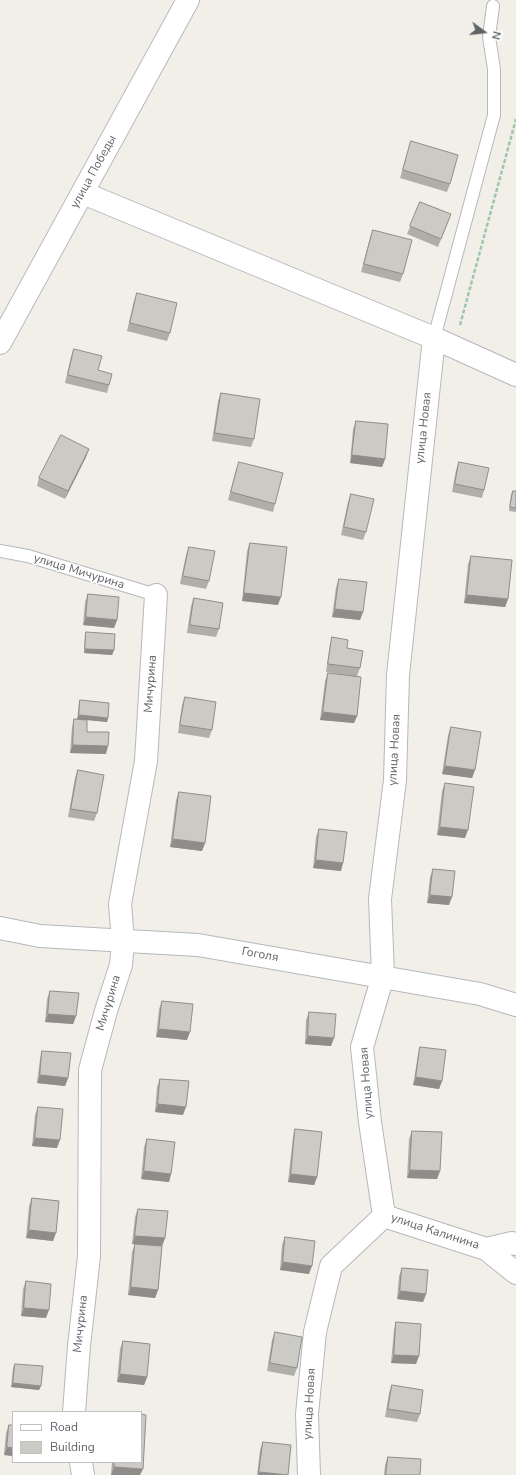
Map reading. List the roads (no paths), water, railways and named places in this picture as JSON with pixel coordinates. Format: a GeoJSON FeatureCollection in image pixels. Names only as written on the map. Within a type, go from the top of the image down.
{"type":"FeatureCollection","features":[{"type":"Feature","properties":{"kind":"street","name":"улица Победы"},"geometry":{"type":"LineString","coordinates":[[0,343],[188,0]]}},
{"type":"Feature","properties":{"kind":"street"},"geometry":{"type":"LineString","coordinates":[[83,193],[515,373]]}},
{"type":"Feature","properties":{"kind":"street","name":"улица Новая"},"geometry":{"type":"LineString","coordinates":[[309,1475],[307,1414],[315,1332],[332,1266],[384,1216],[370,1122],[362,1048],[383,976],[380,899],[394,780],[398,675],[434,338]]}},
{"type":"Feature","properties":{"kind":"street","name":"Мичурина"},"geometry":{"type":"LineString","coordinates":[[74,1411],[79,1346],[89,1256],[90,1070],[121,965],[123,941],[120,904],[146,761],[156,595]]}},
{"type":"Feature","properties":{"kind":"street","name":"Гоголя"},"geometry":{"type":"LineString","coordinates":[[0,928],[40,936],[198,945],[480,994],[516,1005]]}},
{"type":"Feature","properties":{"kind":"street","name":"улица Калинина"},"geometry":{"type":"LineString","coordinates":[[384,1216],[486,1249],[516,1273]]}},
{"type":"Feature","properties":{"kind":"street","name":"улица Калинина"},"geometry":{"type":"LineString","coordinates":[[486,1249],[516,1244]]}},
{"type":"Feature","properties":{"kind":"street"},"geometry":{"type":"LineString","coordinates":[[81,1463],[83,1475]]}},
{"type":"Feature","properties":{"kind":"lane","name":"улица Новая"},"geometry":{"type":"LineString","coordinates":[[434,338],[494,115],[494,69],[489,37],[493,6]]}},
{"type":"Feature","properties":{"kind":"lane","name":"улица Мичурина"},"geometry":{"type":"LineString","coordinates":[[0,551],[28,556],[156,595]]}}]}
